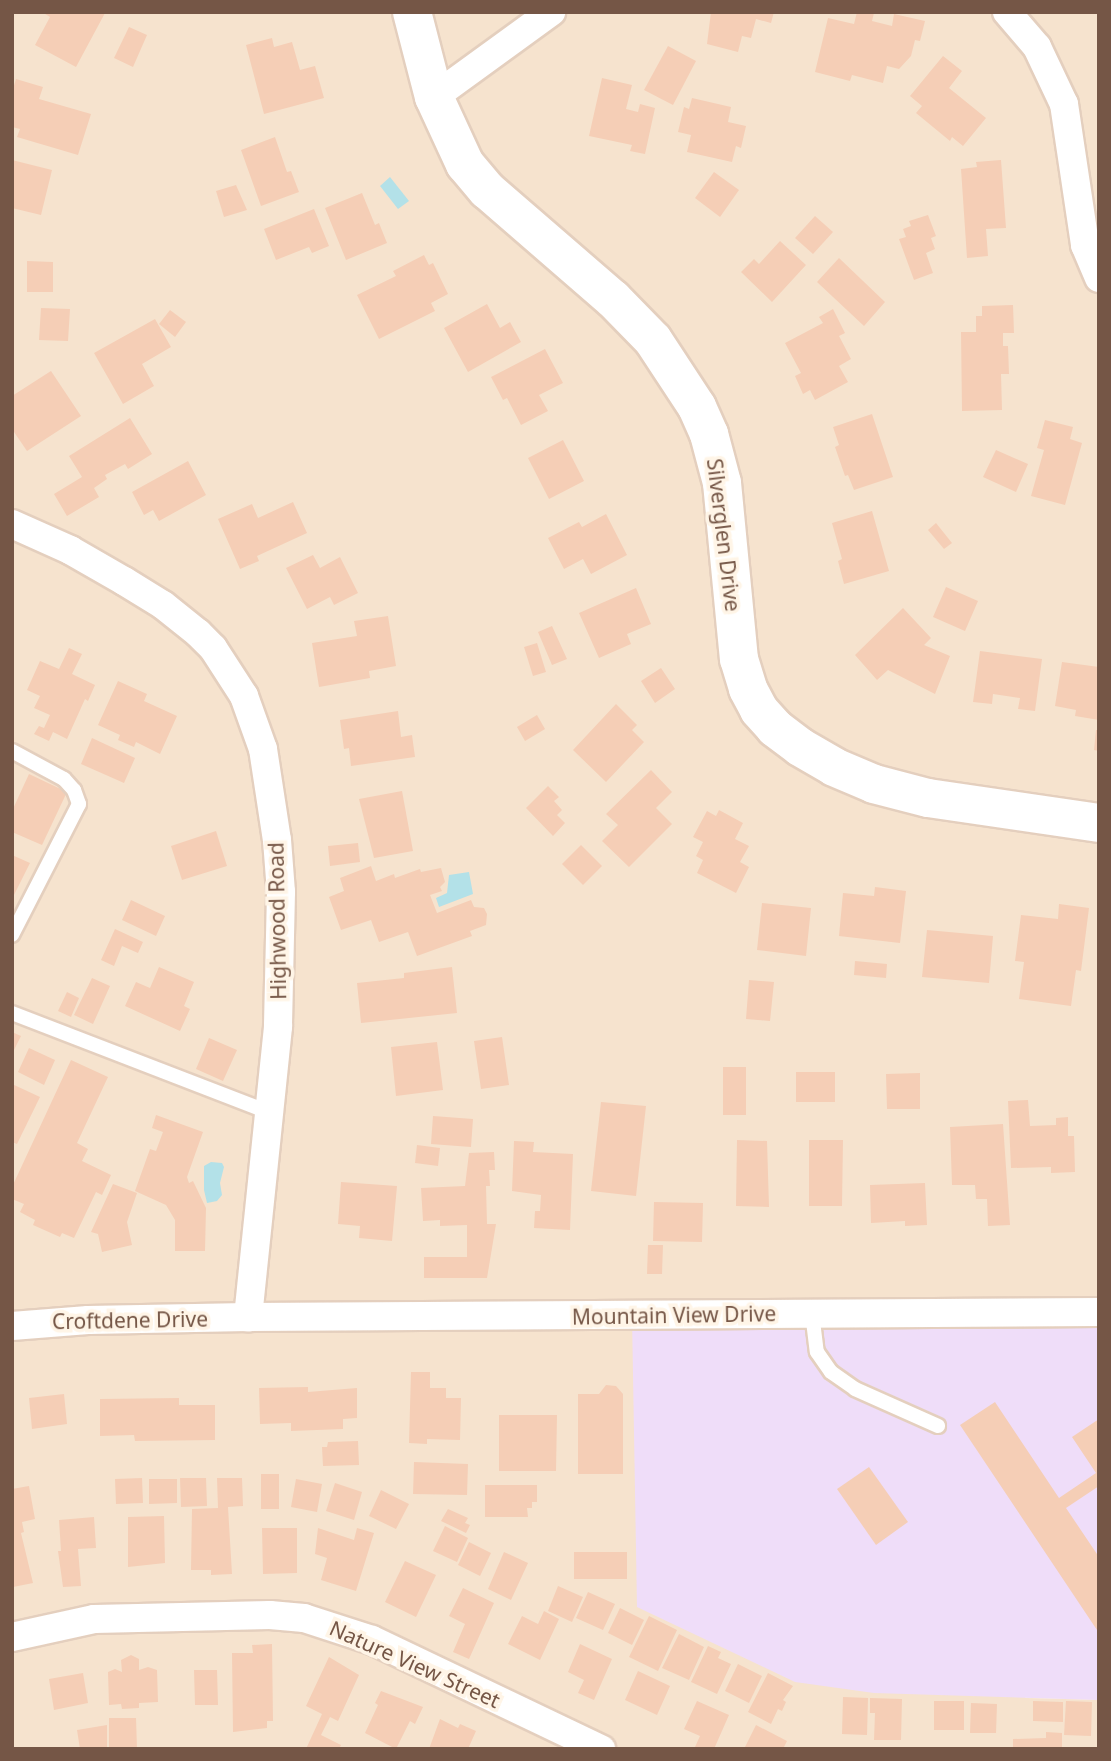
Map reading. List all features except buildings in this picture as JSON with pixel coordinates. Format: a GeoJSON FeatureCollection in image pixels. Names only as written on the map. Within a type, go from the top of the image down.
{"type":"FeatureCollection","features":[{"type":"Feature","properties":{"kind":"street","name":"Silverglen Drive"},"geometry":{"type":"LineString","coordinates":[[412,12],[434,97],[465,164],[487,190],[612,299],[653,340],[697,407],[709,434],[722,483],[739,659],[748,689],[759,710],[775,728],[834,767],[874,784],[940,800],[1099,822]]}},
{"type":"Feature","properties":{"kind":"street"},"geometry":{"type":"LineString","coordinates":[[434,97],[551,12]]}},
{"type":"Feature","properties":{"kind":"street"},"geometry":{"type":"LineString","coordinates":[[1007,12],[1037,47],[1064,104],[1085,245],[1099,278]]}},
{"type":"Feature","properties":{"kind":"street","name":"Highwood Road"},"geometry":{"type":"LineString","coordinates":[[12,524],[70,550],[163,605],[213,648],[244,696],[263,749],[277,840],[281,892],[278,1027],[248,1317]]}},
{"type":"Feature","properties":{"kind":"street","name":"Mountain View Drive"},"geometry":{"type":"LineString","coordinates":[[248,1317],[1099,1312]]}},
{"type":"Feature","properties":{"kind":"street","name":"Croftdene Drive"},"geometry":{"type":"LineString","coordinates":[[12,1326],[88,1320],[248,1317]]}},
{"type":"Feature","properties":{"kind":"street","name":"Nature View Street"},"geometry":{"type":"LineString","coordinates":[[12,1637],[94,1619],[271,1615],[304,1618],[372,1640],[601,1749]]}},
{"type":"Feature","properties":{"kind":"lane"},"geometry":{"type":"LineString","coordinates":[[12,751],[64,779],[74,790],[79,804],[12,935]]}},
{"type":"Feature","properties":{"kind":"lane"},"geometry":{"type":"LineString","coordinates":[[12,1013],[271,1114]]}},
{"type":"Feature","properties":{"kind":"lane"},"geometry":{"type":"LineString","coordinates":[[812,1313],[817,1352],[831,1372],[855,1389],[938,1426]]}},
{"type":"Feature","properties":{"kind":"shaded area"},"geometry":{"type":"Polygon","coordinates":[[[12,12],[1099,12],[1099,1311],[1025,1698],[1099,1700],[1099,1749],[12,1749],[12,12]]]}},
{"type":"Feature","properties":{"kind":"shaded area"},"geometry":{"type":"Polygon","coordinates":[[[1099,1311],[1099,1700],[874,1693],[795,1682],[637,1607],[632,1316],[1099,1311]]]}},
{"type":"Feature","properties":{"kind":"water"},"geometry":{"type":"Polygon","coordinates":[[[390,177],[409,201],[398,209],[380,186],[390,177]]]}},
{"type":"Feature","properties":{"kind":"water"},"geometry":{"type":"Polygon","coordinates":[[[469,872],[473,894],[439,907],[436,898],[447,893],[449,875],[469,872]]]}},
{"type":"Feature","properties":{"kind":"water"},"geometry":{"type":"Polygon","coordinates":[[[211,1162],[222,1163],[222,1195],[217,1201],[207,1203],[204,1166],[211,1162]]]}}]}
